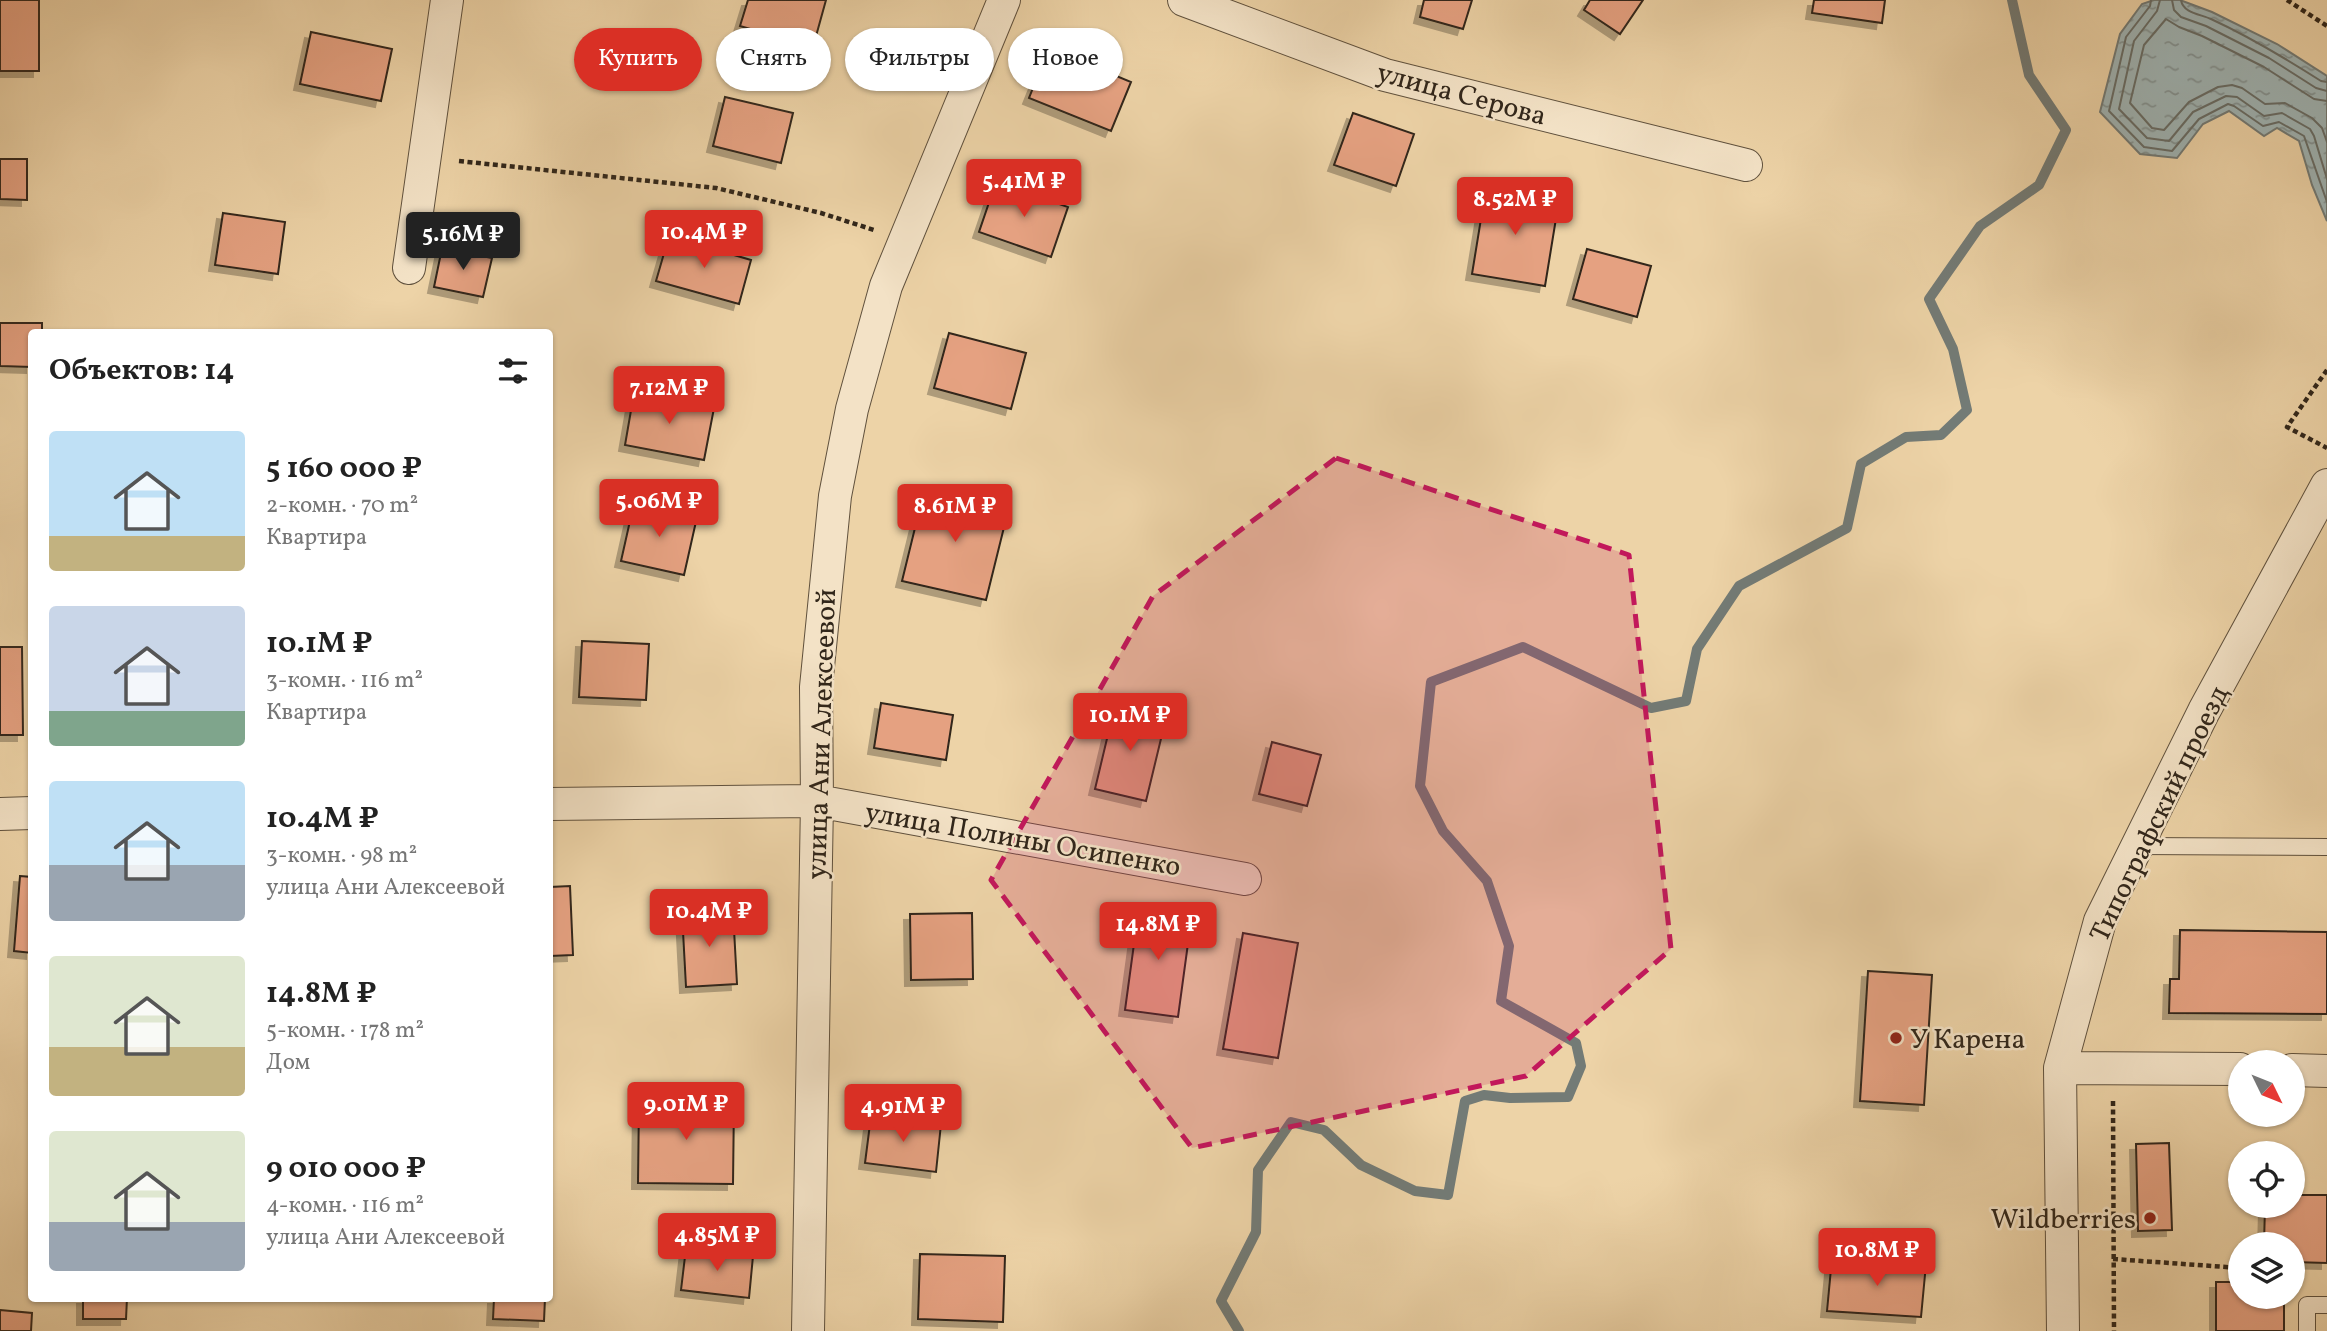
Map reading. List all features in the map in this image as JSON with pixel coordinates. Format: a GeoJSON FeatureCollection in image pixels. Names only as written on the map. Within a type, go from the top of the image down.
{"type":"FeatureCollection","features":[{"type":"Feature","properties":{"kind":"street"},"geometry":{"type":"LineString","coordinates":[[409,268],[447,0]]}},
{"type":"Feature","properties":{"kind":"street","name":"улица Ани Алексеевой"},"geometry":{"type":"LineString","coordinates":[[808,1331],[817,801],[816,687],[835,496],[852,409],[886,286],[1004,0]]}},
{"type":"Feature","properties":{"kind":"street","name":"улица Серова"},"geometry":{"type":"LineString","coordinates":[[1184,0],[1385,75],[1746,165]]}},
{"type":"Feature","properties":{"kind":"street","name":"Типографский проезд"},"geometry":{"type":"LineString","coordinates":[[2063,1331],[2060,1068],[2100,920],[2204,711],[2327,485]]}},
{"type":"Feature","properties":{"kind":"street","name":"улица Полины Осипенко"},"geometry":{"type":"LineString","coordinates":[[553,804],[817,801],[1245,879]]}},
{"type":"Feature","properties":{"kind":"street"},"geometry":{"type":"LineString","coordinates":[[0,814],[28,813]]}},
{"type":"Feature","properties":{"kind":"street"},"geometry":{"type":"LineString","coordinates":[[2060,1068],[2228,1069]]}},
{"type":"Feature","properties":{"kind":"street"},"geometry":{"type":"LineString","coordinates":[[2305,1070],[2327,1071]]}},
{"type":"Feature","properties":{"kind":"lane"},"geometry":{"type":"LineString","coordinates":[[2136,846],[2327,847]]}},
{"type":"Feature","properties":{"kind":"lane"},"geometry":{"type":"LineString","coordinates":[[2307,1331],[2308,1305],[2327,1306]]}},
{"type":"Feature","properties":{"kind":"path"},"geometry":{"type":"LineString","coordinates":[[2287,0],[2327,26]]}},
{"type":"Feature","properties":{"kind":"path"},"geometry":{"type":"LineString","coordinates":[[425,157],[716,188],[821,213],[905,240]]}},
{"type":"Feature","properties":{"kind":"path"},"geometry":{"type":"LineString","coordinates":[[2327,370],[2287,427],[2327,448]]}},
{"type":"Feature","properties":{"kind":"path"},"geometry":{"type":"LineString","coordinates":[[2113,1099],[2113,1331]]}},
{"type":"Feature","properties":{"kind":"path"},"geometry":{"type":"LineString","coordinates":[[2113,1259],[2228,1267]]}},
{"type":"Feature","properties":{"kind":"highlighted area"},"geometry":{"type":"Polygon","coordinates":[[[1336,458],[1629,555],[1671,949],[1526,1076],[1192,1148],[991,880],[1153,596],[1336,458]]]}},
{"type":"Feature","properties":{"kind":"water"},"geometry":{"type":"Polygon","coordinates":[[[2154,0],[2180,0],[2212,12],[2277,44],[2327,76],[2327,221],[2312,185],[2299,141],[2277,128],[2264,136],[2229,111],[2203,124],[2177,158],[2140,154],[2100,112],[2120,34],[2142,4],[2154,0]]]}},
{"type":"Feature","properties":{"kind":"building"},"geometry":{"type":"Polygon","coordinates":[[[0,0],[39,0],[39,71],[0,71],[0,0]]]}},
{"type":"Feature","properties":{"kind":"building"},"geometry":{"type":"Polygon","coordinates":[[[748,0],[826,0],[818,28],[740,26],[748,0]]]}},
{"type":"Feature","properties":{"kind":"building"},"geometry":{"type":"Polygon","coordinates":[[[1424,0],[1472,0],[1463,29],[1420,17],[1424,0]]]}},
{"type":"Feature","properties":{"kind":"building"},"geometry":{"type":"Polygon","coordinates":[[[1590,0],[1643,0],[1620,34],[1584,10],[1590,0]]]}},
{"type":"Feature","properties":{"kind":"building"},"geometry":{"type":"Polygon","coordinates":[[[1814,0],[1885,0],[1882,23],[1812,13],[1814,0]]]}},
{"type":"Feature","properties":{"kind":"building"},"geometry":{"type":"Polygon","coordinates":[[[311,32],[392,49],[381,101],[300,84],[311,32]]]}},
{"type":"Feature","properties":{"kind":"building"},"geometry":{"type":"Polygon","coordinates":[[[1123,79],[1131,82],[1111,131],[1029,98],[1032,91],[1123,91],[1123,79]]]}},
{"type":"Feature","properties":{"kind":"building"},"geometry":{"type":"Polygon","coordinates":[[[725,97],[793,113],[781,163],[713,146],[725,97]]]}},
{"type":"Feature","properties":{"kind":"building"},"geometry":{"type":"Polygon","coordinates":[[[1353,113],[1414,134],[1396,186],[1334,165],[1353,113]]]}},
{"type":"Feature","properties":{"kind":"building"},"geometry":{"type":"Polygon","coordinates":[[[0,159],[27,159],[27,200],[0,199],[0,159]]]}},
{"type":"Feature","properties":{"kind":"building"},"geometry":{"type":"Polygon","coordinates":[[[996,182],[1068,207],[1051,257],[979,232],[996,182]]]}},
{"type":"Feature","properties":{"kind":"building"},"geometry":{"type":"Polygon","coordinates":[[[1486,188],[1559,200],[1545,286],[1472,274],[1486,188]]]}},
{"type":"Feature","properties":{"kind":"building"},"geometry":{"type":"Polygon","coordinates":[[[223,213],[285,222],[278,274],[215,265],[223,213]]]}},
{"type":"Feature","properties":{"kind":"building"},"geometry":{"type":"Polygon","coordinates":[[[669,236],[751,260],[739,304],[656,281],[669,236]]]}},
{"type":"Feature","properties":{"kind":"building"},"geometry":{"type":"Polygon","coordinates":[[[442,248],[492,258],[483,297],[434,287],[442,248]]]}},
{"type":"Feature","properties":{"kind":"building"},"geometry":{"type":"Polygon","coordinates":[[[1587,249],[1651,266],[1637,317],[1573,299],[1587,249]]]}},
{"type":"Feature","properties":{"kind":"building"},"geometry":{"type":"Polygon","coordinates":[[[0,323],[42,323],[42,329],[28,329],[28,367],[0,366],[0,323]]]}},
{"type":"Feature","properties":{"kind":"building"},"geometry":{"type":"Polygon","coordinates":[[[949,333],[1026,353],[1011,409],[934,388],[949,333]]]}},
{"type":"Feature","properties":{"kind":"building"},"geometry":{"type":"Polygon","coordinates":[[[634,393],[714,408],[704,460],[625,445],[634,393]]]}},
{"type":"Feature","properties":{"kind":"building"},"geometry":{"type":"Polygon","coordinates":[[[925,487],[1009,507],[986,600],[902,581],[925,487]]]}},
{"type":"Feature","properties":{"kind":"building"},"geometry":{"type":"Polygon","coordinates":[[[634,503],[697,517],[684,575],[621,561],[634,503]]]}},
{"type":"Feature","properties":{"kind":"building"},"geometry":{"type":"Polygon","coordinates":[[[582,641],[649,644],[646,700],[579,697],[582,641]]]}},
{"type":"Feature","properties":{"kind":"building"},"geometry":{"type":"Polygon","coordinates":[[[0,647],[22,647],[23,735],[0,735],[0,647]]]}},
{"type":"Feature","properties":{"kind":"building"},"geometry":{"type":"Polygon","coordinates":[[[881,703],[953,715],[946,760],[874,748],[881,703]]]}},
{"type":"Feature","properties":{"kind":"building"},"geometry":{"type":"Polygon","coordinates":[[[1115,705],[1166,718],[1146,801],[1095,789],[1115,705]]]}},
{"type":"Feature","properties":{"kind":"building"},"geometry":{"type":"Polygon","coordinates":[[[1272,742],[1321,755],[1307,806],[1259,794],[1272,742]]]}},
{"type":"Feature","properties":{"kind":"building"},"geometry":{"type":"Polygon","coordinates":[[[20,876],[28,877],[28,953],[14,951],[20,876]]]}},
{"type":"Feature","properties":{"kind":"building"},"geometry":{"type":"Polygon","coordinates":[[[570,886],[573,955],[553,956],[553,887],[570,886]]]}},
{"type":"Feature","properties":{"kind":"building"},"geometry":{"type":"Polygon","coordinates":[[[1139,907],[1192,914],[1178,1017],[1125,1010],[1139,907]]]}},
{"type":"Feature","properties":{"kind":"building"},"geometry":{"type":"Polygon","coordinates":[[[733,911],[737,984],[686,987],[682,913],[733,911]]]}},
{"type":"Feature","properties":{"kind":"building"},"geometry":{"type":"Polygon","coordinates":[[[972,913],[973,979],[911,980],[910,914],[972,913]]]}},
{"type":"Feature","properties":{"kind":"building"},"geometry":{"type":"Polygon","coordinates":[[[2180,930],[2327,932],[2327,1014],[2169,1013],[2170,979],[2179,979],[2180,930]]]}},
{"type":"Feature","properties":{"kind":"building"},"geometry":{"type":"Polygon","coordinates":[[[1243,933],[1298,943],[1278,1058],[1223,1049],[1243,933]]]}},
{"type":"Feature","properties":{"kind":"building","name":"У Карена"},"geometry":{"type":"Polygon","coordinates":[[[1868,971],[1932,975],[1924,1105],[1860,1101],[1868,971]]]}},
{"type":"Feature","properties":{"kind":"building"},"geometry":{"type":"Polygon","coordinates":[[[639,1100],[734,1100],[733,1184],[638,1183],[639,1100]]]}},
{"type":"Feature","properties":{"kind":"building"},"geometry":{"type":"Polygon","coordinates":[[[871,1116],[941,1124],[936,1172],[865,1163],[871,1116]]]}},
{"type":"Feature","properties":{"kind":"building"},"geometry":{"type":"Polygon","coordinates":[[[2169,1143],[2172,1230],[2138,1231],[2136,1144],[2169,1143]]]}},
{"type":"Feature","properties":{"kind":"building"},"geometry":{"type":"Polygon","coordinates":[[[2305,1195],[2327,1195],[2327,1263],[2305,1262],[2305,1232],[2264,1232],[2265,1218],[2305,1218],[2305,1195]]]}},
{"type":"Feature","properties":{"kind":"building"},"geometry":{"type":"Polygon","coordinates":[[[686,1248],[753,1256],[749,1298],[681,1290],[686,1248]]]}},
{"type":"Feature","properties":{"kind":"building"},"geometry":{"type":"Polygon","coordinates":[[[920,1254],[1005,1256],[1003,1322],[918,1319],[920,1254]]]}},
{"type":"Feature","properties":{"kind":"building"},"geometry":{"type":"Polygon","coordinates":[[[1832,1258],[1926,1264],[1921,1317],[1827,1311],[1832,1258]]]}},
{"type":"Feature","properties":{"kind":"building"},"geometry":{"type":"Polygon","coordinates":[[[2216,1282],[2228,1282],[2228,1309],[2284,1309],[2284,1331],[2216,1331],[2216,1282]]]}},
{"type":"Feature","properties":{"kind":"building"},"geometry":{"type":"Polygon","coordinates":[[[83,1302],[127,1302],[126,1319],[83,1319],[83,1302]]]}},
{"type":"Feature","properties":{"kind":"building"},"geometry":{"type":"Polygon","coordinates":[[[494,1302],[545,1302],[544,1321],[493,1319],[494,1302]]]}},
{"type":"Feature","properties":{"kind":"building"},"geometry":{"type":"Polygon","coordinates":[[[0,1310],[32,1313],[31,1331],[0,1331],[0,1310]]]}},
{"type":"Feature","properties":{"kind":"waterway"},"geometry":{"type":"LineString","coordinates":[[1239,1331],[1221,1301],[1256,1232],[1258,1170],[1291,1122],[1324,1130],[1361,1165],[1415,1191],[1448,1195],[1465,1101],[1484,1095],[1510,1098],[1568,1097],[1581,1066],[1576,1043],[1501,1001],[1509,946],[1487,881],[1443,831],[1420,786],[1431,682],[1523,647],[1651,708],[1686,701],[1697,649],[1739,586],[1847,528],[1861,464],[1906,437],[1941,435],[1967,410],[1953,349],[1929,299],[1980,226],[2039,185],[2066,130],[2029,75],[2012,0]]}},
{"type":"Feature","properties":{"kind":"place","name":"У Карена"},"geometry":{"type":"Point","coordinates":[1896,1038]}},
{"type":"Feature","properties":{"kind":"place","name":"Wildberries"},"geometry":{"type":"Point","coordinates":[2150,1218]}}]}
